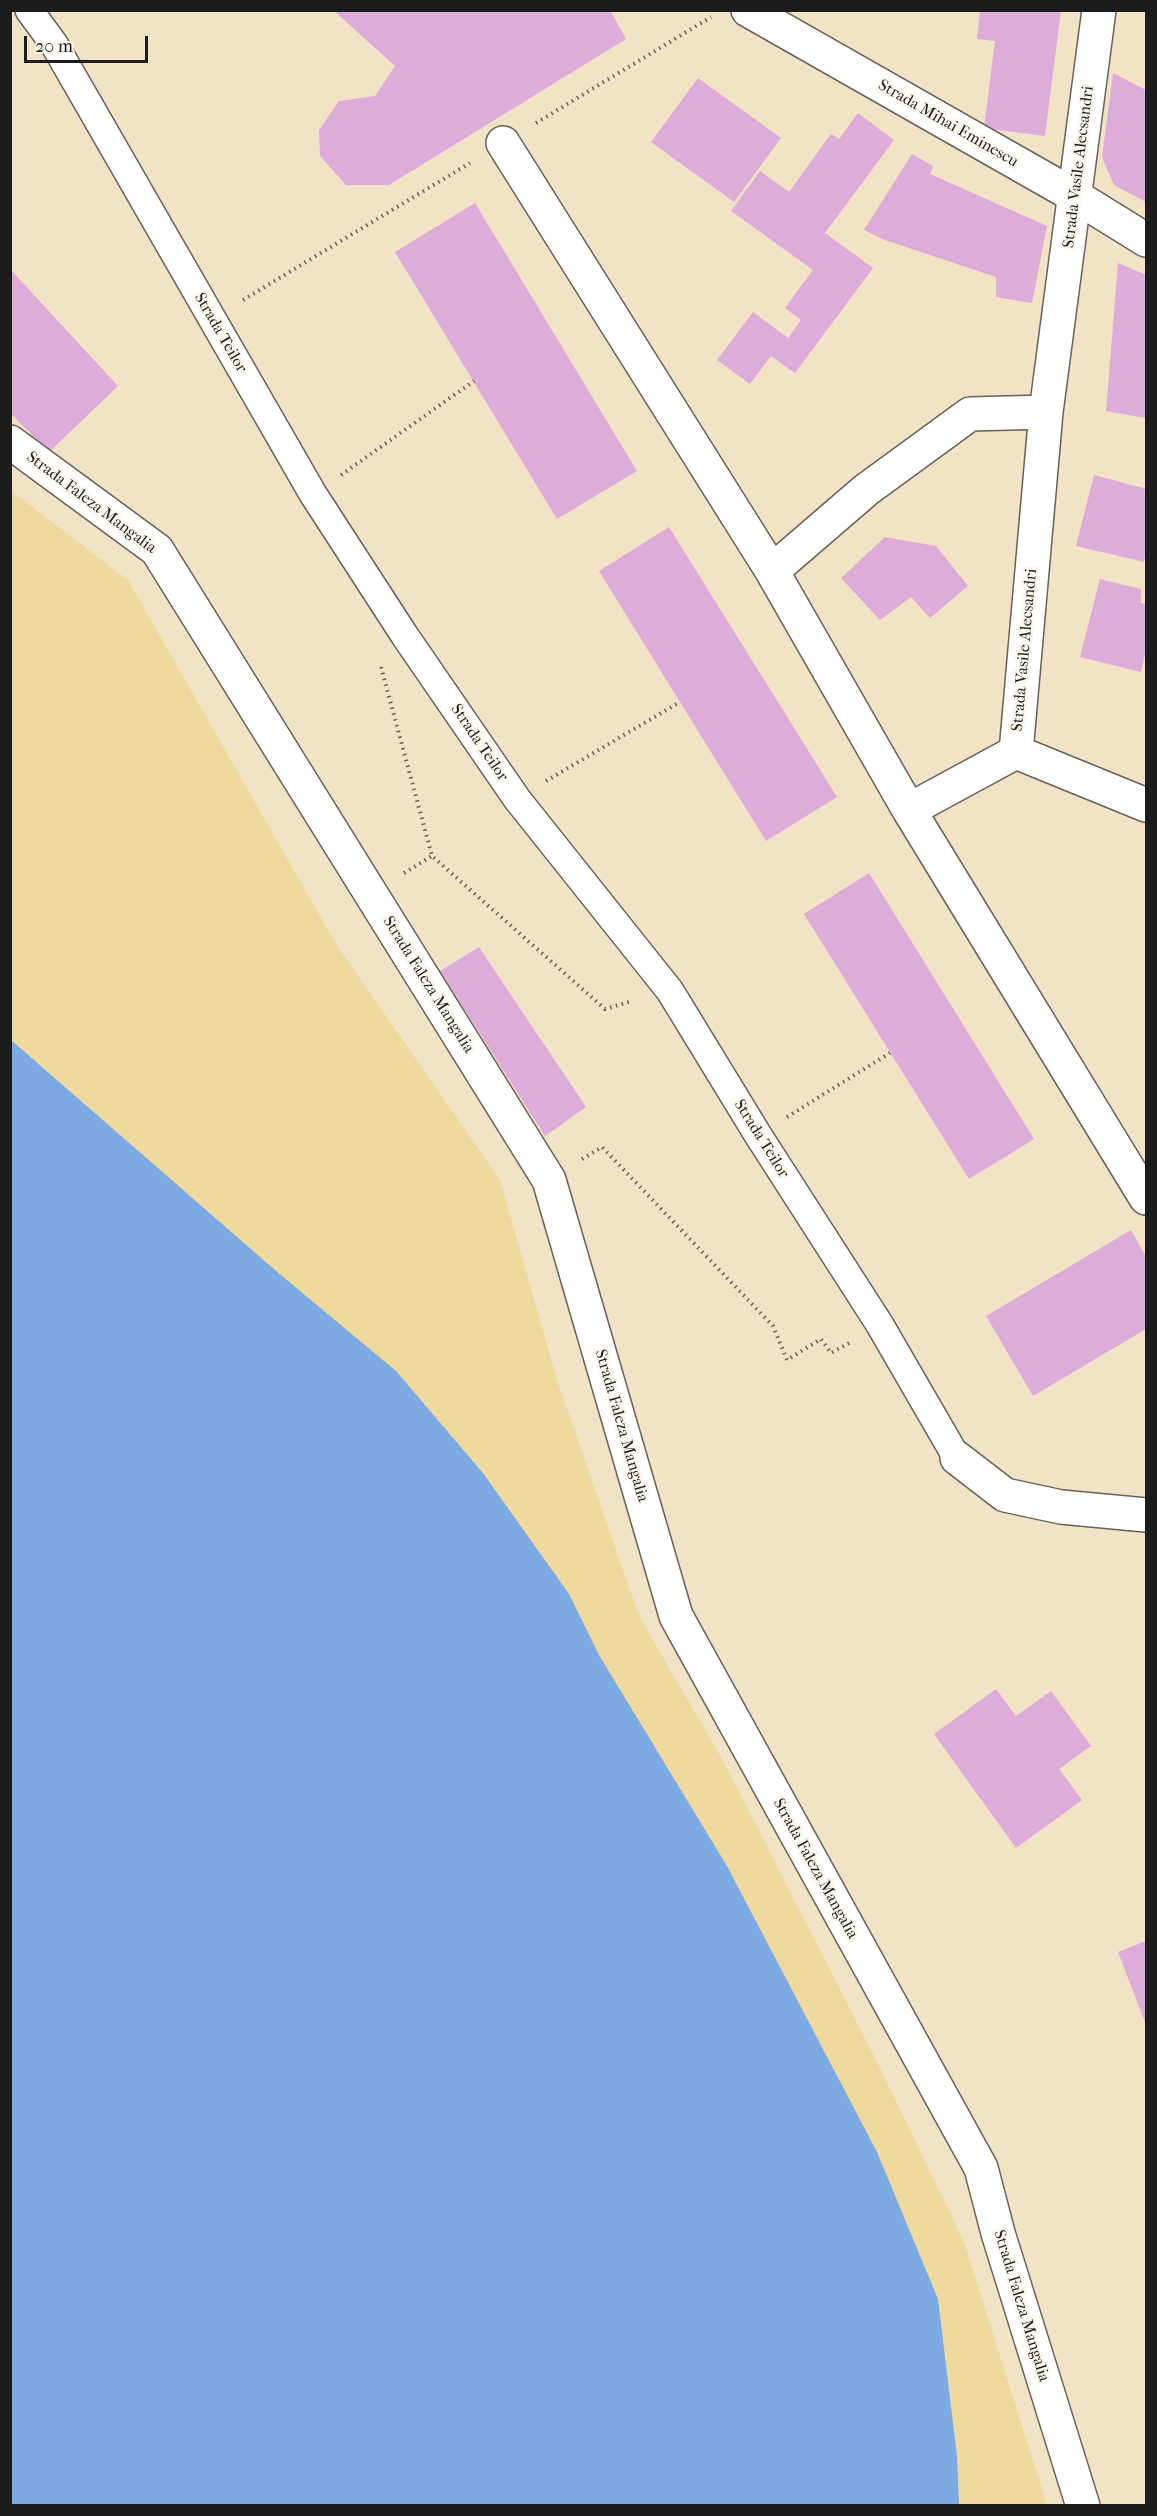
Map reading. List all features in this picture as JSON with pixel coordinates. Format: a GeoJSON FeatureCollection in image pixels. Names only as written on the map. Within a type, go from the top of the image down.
{"type":"FeatureCollection","features":[{"type":"Feature","properties":{"kind":"street","name":"Strada Teilor"},"geometry":{"type":"LineString","coordinates":[[28,10],[54,44],[313,494],[405,636],[517,799],[670,991],[758,1135],[880,1325],[957,1458]]}},
{"type":"Feature","properties":{"kind":"street","name":"Strada Mihai Eminescu"},"geometry":{"type":"LineString","coordinates":[[748,10],[1075,196],[1146,240]]}},
{"type":"Feature","properties":{"kind":"street","name":"Strada Vasile Alecsandri"},"geometry":{"type":"LineString","coordinates":[[909,810],[1016,752],[1046,412],[1099,10]]}},
{"type":"Feature","properties":{"kind":"street"},"geometry":{"type":"LineString","coordinates":[[503,143],[772,571],[909,810],[1146,1198]]}},
{"type":"Feature","properties":{"kind":"street"},"geometry":{"type":"LineString","coordinates":[[772,571],[866,490],[970,414],[1046,412]]}},
{"type":"Feature","properties":{"kind":"street","name":"Strada Faleza Mangalia"},"geometry":{"type":"LineString","coordinates":[[10,442],[157,550],[549,1180],[676,1616],[981,2169],[998,2233],[1083,2505]]}},
{"type":"Feature","properties":{"kind":"street"},"geometry":{"type":"LineString","coordinates":[[1016,752],[1146,806]]}},
{"type":"Feature","properties":{"kind":"street"},"geometry":{"type":"LineString","coordinates":[[957,1458],[1005,1496],[1061,1507],[1146,1515]]}},
{"type":"Feature","properties":{"kind":"path"},"geometry":{"type":"LineString","coordinates":[[212,319],[712,16]]}},
{"type":"Feature","properties":{"kind":"path"},"geometry":{"type":"LineString","coordinates":[[313,494],[474,381]]}},
{"type":"Feature","properties":{"kind":"path"},"geometry":{"type":"LineString","coordinates":[[381,665],[432,856],[606,1009]]}},
{"type":"Feature","properties":{"kind":"path"},"geometry":{"type":"LineString","coordinates":[[517,799],[680,702]]}},
{"type":"Feature","properties":{"kind":"path"},"geometry":{"type":"LineString","coordinates":[[758,1135],[890,1053]]}},
{"type":"Feature","properties":{"kind":"path"},"geometry":{"type":"LineString","coordinates":[[549,1180],[603,1147],[773,1326],[787,1360],[821,1339],[831,1353],[880,1325]]}},
{"type":"Feature","properties":{"kind":"sand"},"geometry":{"type":"Polygon","coordinates":[[[10,490],[128,580],[336,944],[500,1180],[557,1380],[639,1616],[725,1764],[878,2064],[964,2242],[1047,2505],[959,2505],[957,2456],[938,2299],[877,2152],[727,1866],[599,1655],[569,1594],[483,1473],[396,1371],[275,1270],[11,1039],[10,490]]]}},
{"type":"Feature","properties":{"kind":"water"},"geometry":{"type":"Polygon","coordinates":[[[10,1039],[275,1270],[396,1371],[483,1473],[569,1594],[599,1655],[727,1866],[877,2152],[938,2299],[957,2456],[959,2505],[11,2505],[10,1039]]]}},
{"type":"Feature","properties":{"kind":"building"},"geometry":{"type":"Polygon","coordinates":[[[333,10],[610,10],[626,39],[389,185],[346,185],[320,156],[319,130],[339,101],[375,96],[395,66],[333,10]]]}},
{"type":"Feature","properties":{"kind":"building"},"geometry":{"type":"Polygon","coordinates":[[[980,10],[1061,10],[1045,136],[984,128],[995,41],[977,39],[980,10]]]}},
{"type":"Feature","properties":{"kind":"building"},"geometry":{"type":"Polygon","coordinates":[[[1113,73],[1146,90],[1146,202],[1114,185],[1102,157],[1113,73]]]}},
{"type":"Feature","properties":{"kind":"building"},"geometry":{"type":"Polygon","coordinates":[[[698,78],[781,138],[734,202],[651,142],[698,78]]]}},
{"type":"Feature","properties":{"kind":"building"},"geometry":{"type":"Polygon","coordinates":[[[858,113],[894,140],[825,233],[873,268],[795,373],[771,356],[750,384],[717,360],[753,312],[788,338],[801,320],[785,308],[813,270],[731,211],[760,171],[789,192],[831,134],[839,139],[858,113]]]}},
{"type":"Feature","properties":{"kind":"building"},"geometry":{"type":"Polygon","coordinates":[[[912,154],[933,166],[930,174],[1047,226],[1032,303],[996,297],[996,277],[882,239],[864,230],[912,154]]]}},
{"type":"Feature","properties":{"kind":"building"},"geometry":{"type":"Polygon","coordinates":[[[475,203],[637,471],[557,519],[395,252],[475,203]]]}},
{"type":"Feature","properties":{"kind":"building"},"geometry":{"type":"Polygon","coordinates":[[[1118,263],[1146,275],[1146,418],[1106,411],[1118,263]]]}},
{"type":"Feature","properties":{"kind":"building"},"geometry":{"type":"Polygon","coordinates":[[[10,269],[118,386],[49,452],[10,413],[10,269]]]}},
{"type":"Feature","properties":{"kind":"building"},"geometry":{"type":"Polygon","coordinates":[[[1094,475],[1146,489],[1144,562],[1076,546],[1094,475]]]}},
{"type":"Feature","properties":{"kind":"building"},"geometry":{"type":"Polygon","coordinates":[[[669,527],[837,797],[766,841],[599,571],[669,527]]]}},
{"type":"Feature","properties":{"kind":"building"},"geometry":{"type":"Polygon","coordinates":[[[885,537],[936,546],[968,586],[930,618],[911,597],[880,620],[841,578],[885,537]]]}},
{"type":"Feature","properties":{"kind":"building"},"geometry":{"type":"Polygon","coordinates":[[[1100,579],[1141,589],[1141,603],[1146,604],[1146,650],[1141,672],[1080,657],[1100,579]]]}},
{"type":"Feature","properties":{"kind":"building"},"geometry":{"type":"Polygon","coordinates":[[[869,873],[1034,1139],[969,1179],[804,914],[869,873]]]}},
{"type":"Feature","properties":{"kind":"building"},"geometry":{"type":"Polygon","coordinates":[[[479,947],[586,1107],[545,1136],[440,971],[479,947]]]}},
{"type":"Feature","properties":{"kind":"building"},"geometry":{"type":"Polygon","coordinates":[[[1131,1230],[1146,1257],[1146,1329],[1033,1396],[986,1316],[1131,1230]]]}},
{"type":"Feature","properties":{"kind":"building"},"geometry":{"type":"Polygon","coordinates":[[[996,1689],[1016,1716],[1051,1691],[1091,1746],[1059,1769],[1082,1800],[1016,1848],[934,1734],[996,1689]]]}},
{"type":"Feature","properties":{"kind":"building"},"geometry":{"type":"Polygon","coordinates":[[[1146,1941],[1146,2025],[1118,1952],[1146,1941]]]}}]}
